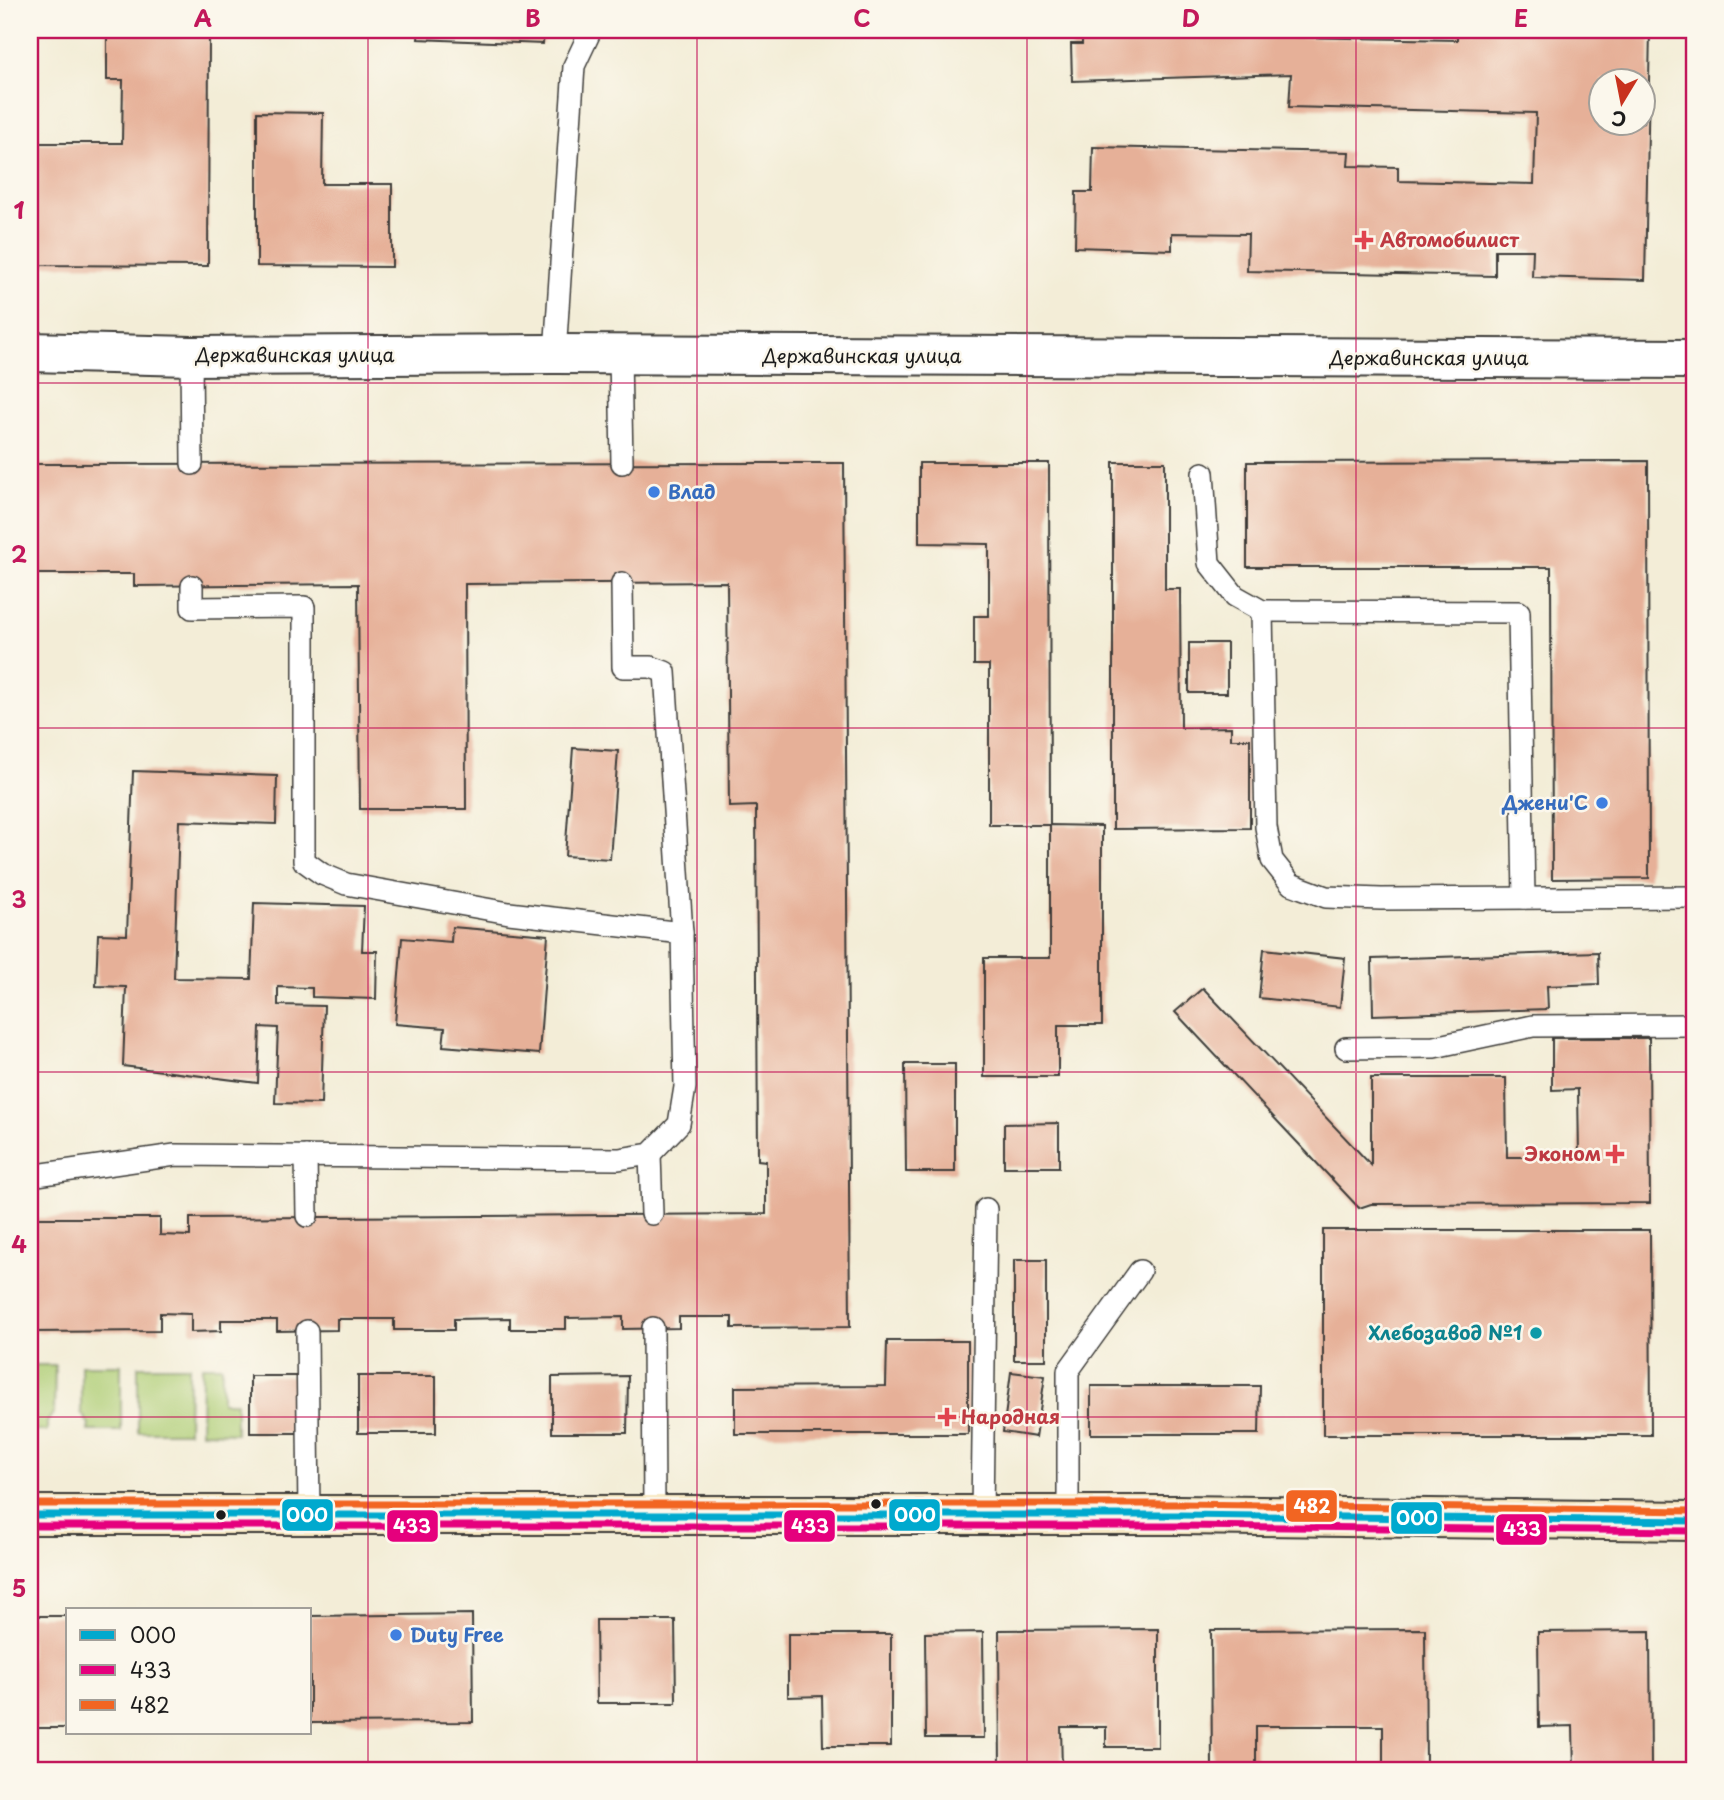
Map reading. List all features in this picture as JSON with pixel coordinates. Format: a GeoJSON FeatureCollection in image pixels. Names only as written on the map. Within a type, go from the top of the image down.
{"type":"FeatureCollection","features":[{"type":"Feature","properties":{"kind":"main road"},"geometry":{"type":"LineString","coordinates":[[30,1515],[1068,1515],[1694,1521]]}},
{"type":"Feature","properties":{"kind":"street","name":"Державинская улица"},"geometry":{"type":"LineString","coordinates":[[30,352],[191,356],[555,354],[1694,359]]}},
{"type":"Feature","properties":{"kind":"lane"},"geometry":{"type":"LineString","coordinates":[[555,354],[575,66],[591,30]]}},
{"type":"Feature","properties":{"kind":"lane"},"geometry":{"type":"LineString","coordinates":[[620,355],[622,463]]}},
{"type":"Feature","properties":{"kind":"lane"},"geometry":{"type":"LineString","coordinates":[[191,356],[192,464]]}},
{"type":"Feature","properties":{"kind":"lane"},"geometry":{"type":"LineString","coordinates":[[1203,473],[1209,563],[1235,597],[1262,611],[1519,612],[1524,898]]}},
{"type":"Feature","properties":{"kind":"lane"},"geometry":{"type":"LineString","coordinates":[[30,1176],[174,1155],[619,1158],[650,1154],[679,1124],[685,1087],[682,933],[666,671],[651,667],[623,667],[622,583]]}},
{"type":"Feature","properties":{"kind":"lane"},"geometry":{"type":"LineString","coordinates":[[192,586],[192,608],[304,607],[304,860],[322,874],[346,884],[509,913],[682,933]]}},
{"type":"Feature","properties":{"kind":"lane"},"geometry":{"type":"LineString","coordinates":[[1262,611],[1266,827],[1272,860],[1290,884],[1326,897],[1381,900],[1694,897]]}},
{"type":"Feature","properties":{"kind":"lane"},"geometry":{"type":"LineString","coordinates":[[1346,1048],[1434,1047],[1533,1026],[1694,1025]]}},
{"type":"Feature","properties":{"kind":"lane"},"geometry":{"type":"LineString","coordinates":[[650,1154],[652,1214]]}},
{"type":"Feature","properties":{"kind":"lane"},"geometry":{"type":"LineString","coordinates":[[306,1156],[307,1216]]}},
{"type":"Feature","properties":{"kind":"lane"},"geometry":{"type":"LineString","coordinates":[[982,1515],[986,1209]]}},
{"type":"Feature","properties":{"kind":"lane"},"geometry":{"type":"LineString","coordinates":[[1068,1515],[1068,1371],[1140,1271]]}},
{"type":"Feature","properties":{"kind":"lane"},"geometry":{"type":"LineString","coordinates":[[653,1328],[654,1515]]}},
{"type":"Feature","properties":{"kind":"lane"},"geometry":{"type":"LineString","coordinates":[[307,1331],[309,1515]]}},
{"type":"Feature","properties":{"kind":"green space"},"geometry":{"type":"Polygon","coordinates":[[[30,1365],[55,1365],[54,1412],[47,1422],[47,1431],[30,1431],[30,1365]]]}},
{"type":"Feature","properties":{"kind":"green space"},"geometry":{"type":"Polygon","coordinates":[[[81,1365],[121,1365],[121,1431],[88,1431],[89,1425],[81,1412],[81,1365]]]}},
{"type":"Feature","properties":{"kind":"green space"},"geometry":{"type":"Polygon","coordinates":[[[138,1366],[189,1366],[188,1432],[138,1432],[138,1366]]]}},
{"type":"Feature","properties":{"kind":"green space"},"geometry":{"type":"Polygon","coordinates":[[[202,1366],[222,1366],[222,1402],[236,1402],[236,1433],[201,1432],[202,1366]]]}},
{"type":"Feature","properties":{"kind":"building"},"geometry":{"type":"Polygon","coordinates":[[[107,30],[209,30],[208,266],[30,265],[30,143],[122,143],[123,80],[107,80],[107,30]]]}},
{"type":"Feature","properties":{"kind":"building"},"geometry":{"type":"Polygon","coordinates":[[[419,30],[544,30],[543,44],[418,39],[419,30]]]}},
{"type":"Feature","properties":{"kind":"building"},"geometry":{"type":"Polygon","coordinates":[[[1082,30],[1292,30],[1293,37],[1457,40],[1457,30],[1650,30],[1649,66],[1588,66],[1588,136],[1648,136],[1645,280],[1532,277],[1533,250],[1495,250],[1495,276],[1247,271],[1248,234],[1172,233],[1172,250],[1075,247],[1076,192],[1092,192],[1093,147],[1349,152],[1348,166],[1398,167],[1398,181],[1534,184],[1536,113],[1289,107],[1291,74],[1072,81],[1071,44],[1082,44],[1082,30]]]}},
{"type":"Feature","properties":{"kind":"building"},"geometry":{"type":"Polygon","coordinates":[[[257,112],[323,113],[322,184],[392,184],[392,267],[257,266],[257,112]]]}},
{"type":"Feature","properties":{"kind":"building"},"geometry":{"type":"Polygon","coordinates":[[[1648,461],[1649,878],[1552,879],[1551,567],[1247,567],[1247,462],[1648,461]]]}},
{"type":"Feature","properties":{"kind":"building"},"geometry":{"type":"Polygon","coordinates":[[[1113,462],[1165,462],[1165,589],[1180,589],[1181,728],[1231,727],[1231,739],[1250,739],[1250,828],[1113,829],[1113,462]]]}},
{"type":"Feature","properties":{"kind":"building"},"geometry":{"type":"Polygon","coordinates":[[[844,463],[850,1327],[732,1328],[732,1317],[679,1317],[679,1328],[623,1329],[623,1317],[566,1318],[566,1329],[510,1329],[510,1318],[454,1319],[454,1330],[394,1330],[394,1319],[337,1319],[337,1330],[277,1331],[277,1320],[221,1320],[221,1331],[191,1332],[191,1314],[160,1313],[160,1331],[30,1332],[30,1218],[160,1218],[160,1235],[190,1236],[190,1218],[766,1214],[766,1161],[758,1160],[756,806],[729,807],[727,582],[465,584],[466,809],[360,809],[358,584],[134,586],[134,574],[30,574],[30,464],[844,463]]]}},
{"type":"Feature","properties":{"kind":"building"},"geometry":{"type":"Polygon","coordinates":[[[919,463],[1049,463],[1050,825],[989,825],[989,665],[974,665],[974,616],[989,616],[989,544],[919,543],[919,463]]]}},
{"type":"Feature","properties":{"kind":"building"},"geometry":{"type":"Polygon","coordinates":[[[1189,643],[1227,643],[1227,693],[1189,693],[1189,643]]]}},
{"type":"Feature","properties":{"kind":"building"},"geometry":{"type":"Polygon","coordinates":[[[573,748],[618,751],[610,859],[565,856],[573,748]]]}},
{"type":"Feature","properties":{"kind":"building"},"geometry":{"type":"Polygon","coordinates":[[[133,771],[277,776],[276,824],[179,821],[174,978],[251,979],[254,903],[364,906],[362,951],[377,951],[376,999],[312,997],[312,988],[278,987],[278,1005],[324,1006],[321,1104],[275,1103],[278,1028],[260,1027],[258,1083],[123,1066],[126,987],[96,986],[98,934],[127,935],[133,771]]]}},
{"type":"Feature","properties":{"kind":"building"},"geometry":{"type":"Polygon","coordinates":[[[1050,825],[1102,826],[1102,1025],[1058,1025],[1058,1077],[984,1077],[984,958],[1050,958],[1050,825]]]}},
{"type":"Feature","properties":{"kind":"building"},"geometry":{"type":"Polygon","coordinates":[[[452,927],[548,935],[539,1054],[443,1046],[445,1028],[395,1024],[402,938],[451,942],[452,927]]]}},
{"type":"Feature","properties":{"kind":"building"},"geometry":{"type":"Polygon","coordinates":[[[1264,949],[1345,958],[1340,1007],[1259,998],[1264,949]]]}},
{"type":"Feature","properties":{"kind":"building"},"geometry":{"type":"Polygon","coordinates":[[[1598,952],[1599,984],[1547,986],[1548,1009],[1373,1015],[1372,959],[1598,952]]]}},
{"type":"Feature","properties":{"kind":"building"},"geometry":{"type":"Polygon","coordinates":[[[1203,988],[1371,1165],[1371,1078],[1506,1078],[1507,1157],[1579,1157],[1578,1089],[1552,1090],[1552,1038],[1649,1038],[1650,1203],[1371,1204],[1359,1208],[1175,1012],[1203,988]]]}},
{"type":"Feature","properties":{"kind":"building"},"geometry":{"type":"Polygon","coordinates":[[[905,1064],[955,1064],[955,1172],[906,1172],[905,1064]]]}},
{"type":"Feature","properties":{"kind":"building"},"geometry":{"type":"Polygon","coordinates":[[[1059,1123],[1059,1167],[1004,1167],[1004,1124],[1059,1123]]]}},
{"type":"Feature","properties":{"kind":"building","name":"Хлебозавод №1"},"geometry":{"type":"Polygon","coordinates":[[[1323,1230],[1650,1230],[1651,1435],[1323,1435],[1323,1230]]]}},
{"type":"Feature","properties":{"kind":"building"},"geometry":{"type":"Polygon","coordinates":[[[1014,1260],[1046,1260],[1046,1360],[1014,1360],[1014,1260]]]}},
{"type":"Feature","properties":{"kind":"building"},"geometry":{"type":"Polygon","coordinates":[[[887,1341],[968,1341],[968,1434],[735,1434],[735,1387],[886,1386],[887,1341]]]}},
{"type":"Feature","properties":{"kind":"building"},"geometry":{"type":"Polygon","coordinates":[[[1011,1372],[1045,1376],[1036,1437],[1003,1432],[1011,1372]]]}},
{"type":"Feature","properties":{"kind":"building"},"geometry":{"type":"Polygon","coordinates":[[[250,1376],[299,1376],[299,1433],[250,1433],[250,1376]]]}},
{"type":"Feature","properties":{"kind":"building"},"geometry":{"type":"Polygon","coordinates":[[[358,1376],[436,1376],[436,1433],[358,1433],[358,1376]]]}},
{"type":"Feature","properties":{"kind":"building"},"geometry":{"type":"Polygon","coordinates":[[[628,1376],[627,1433],[552,1433],[552,1377],[628,1376]]]}},
{"type":"Feature","properties":{"kind":"building"},"geometry":{"type":"Polygon","coordinates":[[[1091,1386],[1260,1386],[1259,1434],[1091,1434],[1091,1386]]]}},
{"type":"Feature","properties":{"kind":"building"},"geometry":{"type":"Polygon","coordinates":[[[472,1614],[473,1722],[312,1723],[312,1616],[472,1614]]]}},
{"type":"Feature","properties":{"kind":"building"},"geometry":{"type":"Polygon","coordinates":[[[30,1616],[66,1616],[66,1728],[30,1728],[30,1616]]]}},
{"type":"Feature","properties":{"kind":"building"},"geometry":{"type":"Polygon","coordinates":[[[596,1620],[675,1620],[676,1703],[597,1703],[596,1620]]]}},
{"type":"Feature","properties":{"kind":"building"},"geometry":{"type":"Polygon","coordinates":[[[1158,1629],[1158,1747],[1106,1747],[1106,1727],[1061,1727],[1062,1770],[1000,1770],[999,1630],[1158,1629]]]}},
{"type":"Feature","properties":{"kind":"building"},"geometry":{"type":"Polygon","coordinates":[[[1425,1629],[1426,1768],[1383,1768],[1383,1726],[1256,1726],[1256,1770],[1212,1770],[1211,1630],[1425,1629]]]}},
{"type":"Feature","properties":{"kind":"building"},"geometry":{"type":"Polygon","coordinates":[[[1650,1631],[1651,1770],[1574,1770],[1573,1726],[1539,1727],[1538,1632],[1650,1631]]]}},
{"type":"Feature","properties":{"kind":"building"},"geometry":{"type":"Polygon","coordinates":[[[983,1632],[984,1738],[926,1738],[925,1633],[983,1632]]]}},
{"type":"Feature","properties":{"kind":"building"},"geometry":{"type":"Polygon","coordinates":[[[788,1634],[891,1634],[891,1746],[823,1746],[822,1696],[788,1697],[788,1634]]]}},
{"type":"Feature","properties":{"kind":"transit line","name":"482"},"geometry":{"type":"LineString","coordinates":[[30,1504],[1179,1504],[1694,1511]]}},
{"type":"Feature","properties":{"kind":"transit line","name":"000"},"geometry":{"type":"LineString","coordinates":[[30,1515],[1179,1515],[1694,1521]]}},
{"type":"Feature","properties":{"kind":"transit line","name":"433"},"geometry":{"type":"LineString","coordinates":[[30,1526],[1179,1526],[1694,1531]]}},
{"type":"Feature","properties":{"kind":"place","name":"Автомобилист"},"geometry":{"type":"Point","coordinates":[1364,240]}},
{"type":"Feature","properties":{"kind":"place","name":"Влад"},"geometry":{"type":"Point","coordinates":[654,492]}},
{"type":"Feature","properties":{"kind":"place","name":"Джени'С"},"geometry":{"type":"Point","coordinates":[1602,803]}},
{"type":"Feature","properties":{"kind":"place","name":"Эконом"},"geometry":{"type":"Point","coordinates":[1615,1154]}},
{"type":"Feature","properties":{"kind":"place","name":"Хлебозавод №1"},"geometry":{"type":"Point","coordinates":[1536,1333]}},
{"type":"Feature","properties":{"kind":"place","name":"Народная"},"geometry":{"type":"Point","coordinates":[947,1417]}},
{"type":"Feature","properties":{"kind":"place","name":"Duty Free"},"geometry":{"type":"Point","coordinates":[396,1635]}}]}
